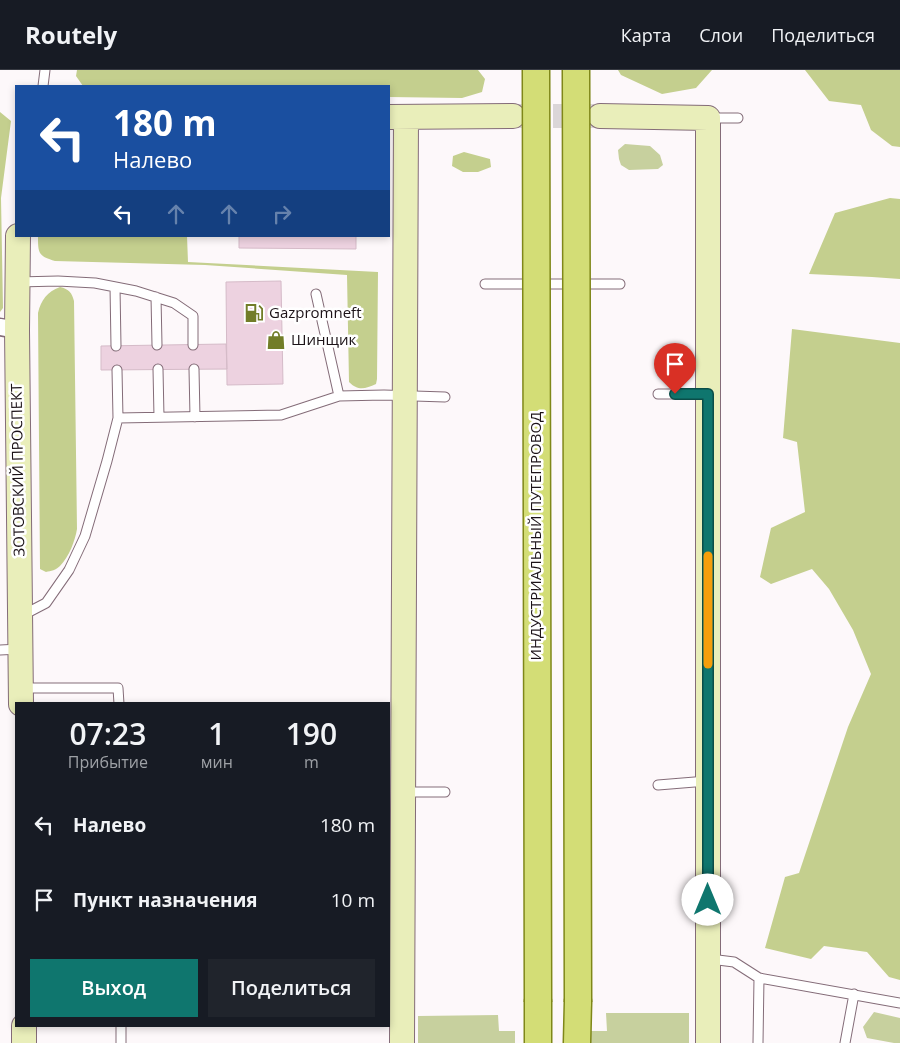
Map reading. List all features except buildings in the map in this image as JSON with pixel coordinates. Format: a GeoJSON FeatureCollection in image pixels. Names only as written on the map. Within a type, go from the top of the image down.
{"type":"FeatureCollection","features":[{"type":"Feature","properties":{"kind":"main road","name":"ИНДУСТРИАЛЬНЫЙ ПУТЕПРОВОД"},"geometry":{"type":"LineString","coordinates":[[536,70],[538,1043]]}},
{"type":"Feature","properties":{"kind":"main road"},"geometry":{"type":"LineString","coordinates":[[576,70],[578,1043]]}},
{"type":"Feature","properties":{"kind":"street"},"geometry":{"type":"LineString","coordinates":[[402,1043],[405,396],[398,117],[513,116]]}},
{"type":"Feature","properties":{"kind":"street"},"geometry":{"type":"LineString","coordinates":[[600,116],[708,118],[708,1043]]}},
{"type":"Feature","properties":{"kind":"street","name":"ЗОТОВСКИЙ ПРОСПЕКТ"},"geometry":{"type":"LineString","coordinates":[[18,237],[18,282],[9,329],[20,617],[10,650],[20,696]]}},
{"type":"Feature","properties":{"kind":"street"},"geometry":{"type":"LineString","coordinates":[[24,1027],[24,1043]]}},
{"type":"Feature","properties":{"kind":"lane"},"geometry":{"type":"LineString","coordinates":[[43,85],[45,70]]}},
{"type":"Feature","properties":{"kind":"lane"},"geometry":{"type":"LineString","coordinates":[[708,118],[738,118]]}},
{"type":"Feature","properties":{"kind":"lane"},"geometry":{"type":"LineString","coordinates":[[18,282],[58,281],[95,283],[136,291],[174,303],[192,316],[193,345]]}},
{"type":"Feature","properties":{"kind":"lane"},"geometry":{"type":"LineString","coordinates":[[485,284],[620,284]]}},
{"type":"Feature","properties":{"kind":"lane"},"geometry":{"type":"LineString","coordinates":[[115,287],[116,346]]}},
{"type":"Feature","properties":{"kind":"lane"},"geometry":{"type":"LineString","coordinates":[[316,294],[339,396]]}},
{"type":"Feature","properties":{"kind":"lane"},"geometry":{"type":"LineString","coordinates":[[156,297],[157,345]]}},
{"type":"Feature","properties":{"kind":"lane"},"geometry":{"type":"LineString","coordinates":[[158,369],[159,417]]}},
{"type":"Feature","properties":{"kind":"lane"},"geometry":{"type":"LineString","coordinates":[[194,369],[195,417]]}},
{"type":"Feature","properties":{"kind":"lane"},"geometry":{"type":"LineString","coordinates":[[20,617],[46,603],[69,570],[85,536],[118,418],[117,370]]}},
{"type":"Feature","properties":{"kind":"lane"},"geometry":{"type":"LineString","coordinates":[[658,394],[708,394]]}},
{"type":"Feature","properties":{"kind":"lane"},"geometry":{"type":"LineString","coordinates":[[118,418],[281,415],[339,396],[445,397]]}},
{"type":"Feature","properties":{"kind":"lane"},"geometry":{"type":"LineString","coordinates":[[20,696],[118,688],[118,702]]}},
{"type":"Feature","properties":{"kind":"lane"},"geometry":{"type":"LineString","coordinates":[[658,785],[708,781]]}},
{"type":"Feature","properties":{"kind":"lane"},"geometry":{"type":"LineString","coordinates":[[403,792],[445,792]]}},
{"type":"Feature","properties":{"kind":"lane"},"geometry":{"type":"LineString","coordinates":[[708,958],[734,962],[759,978],[900,1003]]}},
{"type":"Feature","properties":{"kind":"lane"},"geometry":{"type":"LineString","coordinates":[[758,1043],[759,978]]}},
{"type":"Feature","properties":{"kind":"lane"},"geometry":{"type":"LineString","coordinates":[[845,1043],[854,994]]}},
{"type":"Feature","properties":{"kind":"lane"},"geometry":{"type":"LineString","coordinates":[[120,1027],[121,1043]]}},
{"type":"Feature","properties":{"kind":"green space"},"geometry":{"type":"Polygon","coordinates":[[[77,70],[478,70],[485,79],[482,92],[462,98],[390,97],[390,85],[82,85],[76,76],[77,70]]]}},
{"type":"Feature","properties":{"kind":"green space"},"geometry":{"type":"Polygon","coordinates":[[[618,70],[712,70],[696,88],[662,94],[621,75],[618,70]]]}},
{"type":"Feature","properties":{"kind":"green space"},"geometry":{"type":"Polygon","coordinates":[[[805,70],[900,70],[900,147],[892,146],[871,130],[861,105],[829,101],[805,70]]]}},
{"type":"Feature","properties":{"kind":"green space"},"geometry":{"type":"Polygon","coordinates":[[[0,112],[11,121],[1,198],[3,308],[0,312],[0,112]]]}},
{"type":"Feature","properties":{"kind":"green space"},"geometry":{"type":"Polygon","coordinates":[[[625,144],[650,146],[660,155],[663,165],[658,169],[629,170],[621,165],[619,159],[618,150],[625,144]]]}},
{"type":"Feature","properties":{"kind":"green space"},"geometry":{"type":"Polygon","coordinates":[[[464,152],[490,159],[491,167],[478,172],[463,172],[452,166],[453,156],[464,152]]]}},
{"type":"Feature","properties":{"kind":"green space"},"geometry":{"type":"Polygon","coordinates":[[[890,198],[900,199],[900,279],[809,274],[835,213],[890,198]]]}},
{"type":"Feature","properties":{"kind":"green space"},"geometry":{"type":"Polygon","coordinates":[[[38,237],[187,237],[188,262],[378,272],[376,384],[362,388],[355,387],[349,382],[347,275],[205,265],[55,261],[42,255],[38,246],[38,237]]]}},
{"type":"Feature","properties":{"kind":"green space"},"geometry":{"type":"Polygon","coordinates":[[[60,287],[70,292],[74,301],[77,529],[75,539],[66,558],[60,566],[46,572],[40,569],[38,313],[45,297],[60,287]]]}},
{"type":"Feature","properties":{"kind":"green space"},"geometry":{"type":"Polygon","coordinates":[[[792,329],[900,343],[900,980],[889,977],[867,952],[824,946],[811,959],[765,948],[785,877],[799,873],[848,727],[871,674],[853,630],[829,589],[812,569],[771,584],[760,577],[771,528],[805,512],[797,442],[783,438],[792,329]]]}},
{"type":"Feature","properties":{"kind":"green space"},"geometry":{"type":"Polygon","coordinates":[[[874,1012],[900,1018],[900,1043],[867,1038],[863,1027],[874,1012]]]}},
{"type":"Feature","properties":{"kind":"green space"},"geometry":{"type":"Polygon","coordinates":[[[606,1013],[689,1013],[689,1043],[590,1043],[590,1031],[607,1031],[606,1013]]]}},
{"type":"Feature","properties":{"kind":"green space"},"geometry":{"type":"Polygon","coordinates":[[[498,1015],[499,1031],[515,1031],[515,1043],[418,1043],[418,1016],[498,1015]]]}},
{"type":"Feature","properties":{"kind":"tunnel"},"geometry":{"type":"LineString","coordinates":[[517,116],[594,116]]}},
{"type":"Feature","properties":{"kind":"slow traffic"},"geometry":{"type":"LineString","coordinates":[[708,556],[708,664]]}},
{"type":"Feature","properties":{"kind":"place","name":"Gazpromneft"},"geometry":{"type":"Point","coordinates":[254,313]}},
{"type":"Feature","properties":{"kind":"place","name":"Шинщик"},"geometry":{"type":"Point","coordinates":[276,340]}},
{"type":"Feature","properties":{"kind":"route"},"geometry":{"type":"LineString","coordinates":[[675,394],[708,394],[708,900]]}}]}
